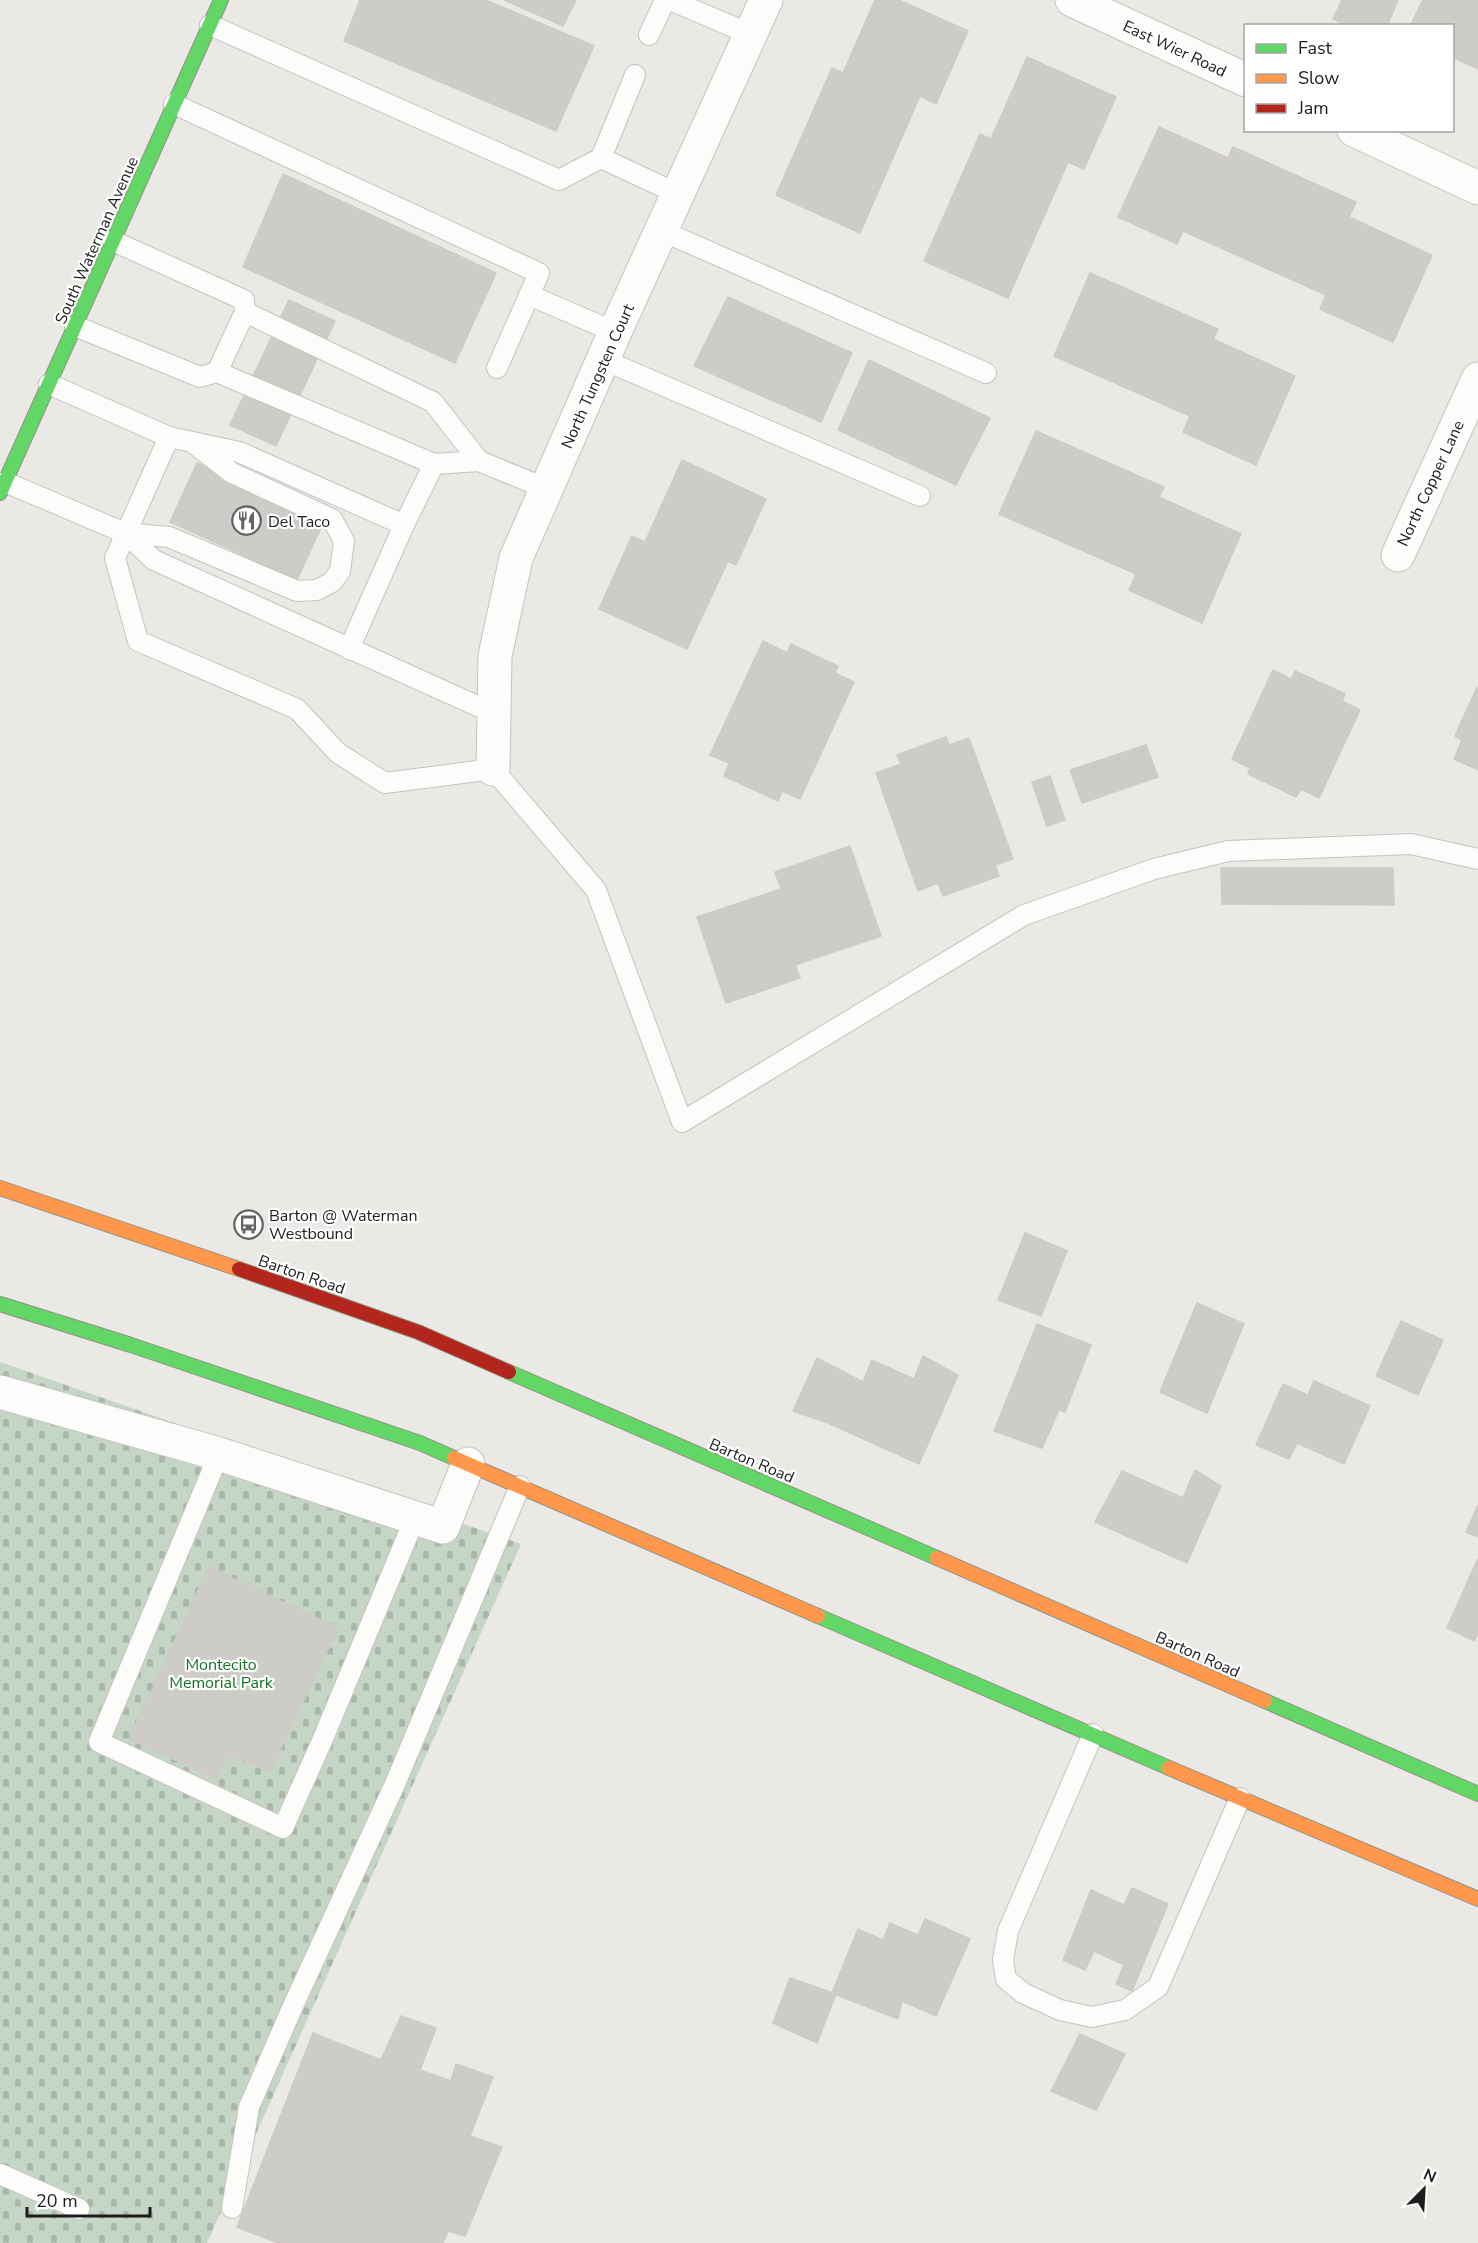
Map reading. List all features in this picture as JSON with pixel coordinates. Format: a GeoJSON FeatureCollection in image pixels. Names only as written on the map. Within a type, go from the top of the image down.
{"type":"FeatureCollection","features":[{"type":"Feature","properties":{"kind":"main road","name":"South Waterman Avenue"},"geometry":{"type":"LineString","coordinates":[[2,488],[221,0]]}},
{"type":"Feature","properties":{"kind":"main road","name":"Barton Road"},"geometry":{"type":"LineString","coordinates":[[0,1188],[212,1259],[418,1332],[1478,1794]]}},
{"type":"Feature","properties":{"kind":"main road"},"geometry":{"type":"LineString","coordinates":[[0,1304],[420,1443],[1478,1899]]}},
{"type":"Feature","properties":{"kind":"street","name":"North Tungsten Court"},"geometry":{"type":"LineString","coordinates":[[493,769],[495,656],[516,558],[766,0]]}},
{"type":"Feature","properties":{"kind":"street","name":"East Wier Road"},"geometry":{"type":"LineString","coordinates":[[1072,0],[1244,80]]}},
{"type":"Feature","properties":{"kind":"street"},"geometry":{"type":"LineString","coordinates":[[1358,132],[1478,188]]}},
{"type":"Feature","properties":{"kind":"street","name":"North Copper Lane"},"geometry":{"type":"LineString","coordinates":[[1398,555],[1478,379]]}},
{"type":"Feature","properties":{"kind":"street"},"geometry":{"type":"LineString","coordinates":[[0,1392],[219,1454],[442,1527],[468,1464]]}},
{"type":"Feature","properties":{"kind":"lane"},"geometry":{"type":"LineString","coordinates":[[649,35],[664,0]]}},
{"type":"Feature","properties":{"kind":"lane"},"geometry":{"type":"LineString","coordinates":[[670,0],[750,34]]}},
{"type":"Feature","properties":{"kind":"lane"},"geometry":{"type":"LineString","coordinates":[[210,25],[559,180],[601,158],[635,75]]}},
{"type":"Feature","properties":{"kind":"lane"},"geometry":{"type":"LineString","coordinates":[[174,104],[539,273],[497,368]]}},
{"type":"Feature","properties":{"kind":"lane"},"geometry":{"type":"LineString","coordinates":[[601,158],[678,194]]}},
{"type":"Feature","properties":{"kind":"lane"},"geometry":{"type":"LineString","coordinates":[[662,231],[986,373]]}},
{"type":"Feature","properties":{"kind":"lane"},"geometry":{"type":"LineString","coordinates":[[113,241],[244,300],[246,312],[217,372]]}},
{"type":"Feature","properties":{"kind":"lane"},"geometry":{"type":"LineString","coordinates":[[529,295],[610,346],[920,496]]}},
{"type":"Feature","properties":{"kind":"lane"},"geometry":{"type":"LineString","coordinates":[[246,312],[433,402],[479,461]]}},
{"type":"Feature","properties":{"kind":"lane"},"geometry":{"type":"LineString","coordinates":[[75,326],[200,377],[217,372],[434,464],[479,461],[547,489]]}},
{"type":"Feature","properties":{"kind":"lane"},"geometry":{"type":"LineString","coordinates":[[49,384],[168,437],[239,452],[404,525]]}},
{"type":"Feature","properties":{"kind":"lane"},"geometry":{"type":"LineString","coordinates":[[168,437],[115,558],[138,641],[297,709],[338,753],[385,783],[493,769],[596,890],[682,1122],[1024,915],[1154,868],[1228,851],[1411,844],[1478,859]]}},
{"type":"Feature","properties":{"kind":"lane"},"geometry":{"type":"LineString","coordinates":[[2,488],[125,533],[169,537],[297,591],[317,590],[332,582],[340,571],[344,541],[332,519],[232,473],[192,442]]}},
{"type":"Feature","properties":{"kind":"lane"},"geometry":{"type":"LineString","coordinates":[[350,649],[404,525],[434,464]]}},
{"type":"Feature","properties":{"kind":"lane"},"geometry":{"type":"LineString","coordinates":[[125,533],[153,560],[495,714]]}},
{"type":"Feature","properties":{"kind":"lane"},"geometry":{"type":"LineString","coordinates":[[219,1454],[99,1742],[283,1828],[415,1518]]}},
{"type":"Feature","properties":{"kind":"lane"},"geometry":{"type":"LineString","coordinates":[[232,2208],[249,2107],[395,1784],[520,1486]]}},
{"type":"Feature","properties":{"kind":"lane"},"geometry":{"type":"LineString","coordinates":[[1093,1734],[1008,1931],[1003,1960],[1006,1979],[1023,1992],[1060,2010],[1092,2017],[1125,2010],[1158,1987],[1240,1798]]}},
{"type":"Feature","properties":{"kind":"lane"},"geometry":{"type":"LineString","coordinates":[[0,2174],[79,2209]]}},
{"type":"Feature","properties":{"kind":"green space","name":"Montecito Memorial Park"},"geometry":{"type":"Polygon","coordinates":[[[0,1362],[521,1544],[207,2243],[0,2243],[0,1362]]]}},
{"type":"Feature","properties":{"kind":"building"},"geometry":{"type":"Polygon","coordinates":[[[360,0],[486,0],[594,46],[556,131],[344,41],[360,0]]]}},
{"type":"Feature","properties":{"kind":"building"},"geometry":{"type":"Polygon","coordinates":[[[504,0],[576,0],[563,26],[504,0]]]}},
{"type":"Feature","properties":{"kind":"building"},"geometry":{"type":"Polygon","coordinates":[[[875,0],[899,0],[968,31],[936,104],[920,96],[860,233],[776,195],[832,68],[843,73],[875,0]]]}},
{"type":"Feature","properties":{"kind":"building"},"geometry":{"type":"Polygon","coordinates":[[[1342,0],[1398,0],[1388,24],[1344,24],[1333,19],[1342,0]]]}},
{"type":"Feature","properties":{"kind":"building"},"geometry":{"type":"Polygon","coordinates":[[[1423,0],[1478,0],[1478,69],[1454,58],[1454,24],[1411,24],[1423,0]]]}},
{"type":"Feature","properties":{"kind":"building"},"geometry":{"type":"Polygon","coordinates":[[[1027,57],[1116,97],[1084,169],[1068,162],[1008,298],[924,261],[980,134],[991,139],[1027,57]]]}},
{"type":"Feature","properties":{"kind":"building"},"geometry":{"type":"Polygon","coordinates":[[[1159,127],[1228,158],[1233,147],[1356,202],[1349,217],[1432,255],[1393,342],[1320,309],[1326,295],[1183,231],[1177,244],[1118,217],[1159,127]]]}},
{"type":"Feature","properties":{"kind":"building"},"geometry":{"type":"Polygon","coordinates":[[[283,174],[496,273],[455,363],[243,267],[283,174]]]}},
{"type":"Feature","properties":{"kind":"building"},"geometry":{"type":"Polygon","coordinates":[[[1090,273],[1218,329],[1213,339],[1295,376],[1256,465],[1183,432],[1190,416],[1054,356],[1090,273]]]}},
{"type":"Feature","properties":{"kind":"building"},"geometry":{"type":"Polygon","coordinates":[[[728,297],[852,353],[821,422],[694,366],[728,297]]]}},
{"type":"Feature","properties":{"kind":"building"},"geometry":{"type":"Polygon","coordinates":[[[289,300],[335,321],[276,446],[230,425],[289,300]]]}},
{"type":"Feature","properties":{"kind":"building"},"geometry":{"type":"Polygon","coordinates":[[[869,360],[990,418],[956,485],[838,430],[869,360]]]}},
{"type":"Feature","properties":{"kind":"building"},"geometry":{"type":"Polygon","coordinates":[[[1036,431],[1164,487],[1159,497],[1241,534],[1202,623],[1129,590],[1136,574],[999,514],[1036,431]]]}},
{"type":"Feature","properties":{"kind":"building"},"geometry":{"type":"Polygon","coordinates":[[[682,460],[766,499],[736,565],[728,561],[687,649],[599,609],[632,536],[645,542],[682,460]]]}},
{"type":"Feature","properties":{"kind":"building","name":"Del Taco"},"geometry":{"type":"Polygon","coordinates":[[[197,463],[324,521],[297,580],[170,522],[197,463]]]}},
{"type":"Feature","properties":{"kind":"building"},"geometry":{"type":"Polygon","coordinates":[[[763,641],[787,653],[791,644],[838,666],[835,673],[854,682],[800,799],[782,791],[778,801],[724,776],[729,763],[710,755],[763,641]]]}},
{"type":"Feature","properties":{"kind":"building"},"geometry":{"type":"Polygon","coordinates":[[[1273,670],[1291,679],[1295,671],[1345,694],[1342,701],[1360,710],[1319,798],[1301,789],[1296,797],[1248,774],[1250,768],[1232,759],[1273,670]]]}},
{"type":"Feature","properties":{"kind":"building"},"geometry":{"type":"Polygon","coordinates":[[[1477,687],[1478,770],[1454,759],[1462,740],[1455,736],[1477,687]]]}},
{"type":"Feature","properties":{"kind":"building"},"geometry":{"type":"Polygon","coordinates":[[[946,737],[949,745],[969,738],[1013,859],[995,865],[999,876],[943,896],[938,883],[918,891],[876,773],[901,764],[897,755],[946,737]]]}},
{"type":"Feature","properties":{"kind":"building"},"geometry":{"type":"Polygon","coordinates":[[[1146,745],[1158,777],[1082,803],[1070,770],[1146,745]]]}},
{"type":"Feature","properties":{"kind":"building"},"geometry":{"type":"Polygon","coordinates":[[[1050,776],[1065,820],[1047,826],[1032,782],[1050,776]]]}},
{"type":"Feature","properties":{"kind":"building"},"geometry":{"type":"Polygon","coordinates":[[[850,846],[881,936],[795,965],[800,978],[726,1003],[697,917],[781,889],[775,872],[850,846]]]}},
{"type":"Feature","properties":{"kind":"building"},"geometry":{"type":"Polygon","coordinates":[[[1221,868],[1393,868],[1394,905],[1222,904],[1221,868]]]}},
{"type":"Feature","properties":{"kind":"building"},"geometry":{"type":"Polygon","coordinates":[[[1025,1233],[1067,1251],[1041,1316],[998,1300],[1025,1233]]]}},
{"type":"Feature","properties":{"kind":"building"},"geometry":{"type":"Polygon","coordinates":[[[1197,1303],[1244,1324],[1207,1413],[1160,1392],[1197,1303]]]}},
{"type":"Feature","properties":{"kind":"building"},"geometry":{"type":"Polygon","coordinates":[[[1401,1321],[1443,1340],[1418,1395],[1376,1376],[1401,1321]]]}},
{"type":"Feature","properties":{"kind":"building"},"geometry":{"type":"Polygon","coordinates":[[[1037,1324],[1091,1345],[1065,1412],[1059,1410],[1042,1448],[994,1431],[1037,1324]]]}},
{"type":"Feature","properties":{"kind":"building"},"geometry":{"type":"Polygon","coordinates":[[[923,1356],[958,1375],[919,1464],[828,1423],[793,1411],[817,1358],[863,1382],[872,1360],[914,1379],[923,1356]]]}},
{"type":"Feature","properties":{"kind":"building"},"geometry":{"type":"Polygon","coordinates":[[[1314,1381],[1370,1406],[1344,1464],[1297,1443],[1289,1459],[1256,1445],[1283,1384],[1308,1395],[1314,1381]]]}},
{"type":"Feature","properties":{"kind":"building"},"geometry":{"type":"Polygon","coordinates":[[[1195,1470],[1221,1486],[1187,1563],[1095,1522],[1122,1471],[1183,1498],[1195,1470]]]}},
{"type":"Feature","properties":{"kind":"building"},"geometry":{"type":"Polygon","coordinates":[[[1478,1505],[1478,1537],[1466,1532],[1478,1505]]]}},
{"type":"Feature","properties":{"kind":"building"},"geometry":{"type":"Polygon","coordinates":[[[1478,1558],[1478,1633],[1474,1641],[1447,1628],[1478,1558]]]}},
{"type":"Feature","properties":{"kind":"building"},"geometry":{"type":"Polygon","coordinates":[[[209,1567],[338,1628],[270,1772],[228,1754],[217,1779],[129,1739],[209,1567]]]}},
{"type":"Feature","properties":{"kind":"building"},"geometry":{"type":"Polygon","coordinates":[[[1132,1888],[1168,1904],[1132,1991],[1116,1984],[1124,1965],[1094,1951],[1085,1970],[1063,1960],[1091,1890],[1124,1905],[1132,1888]]]}},
{"type":"Feature","properties":{"kind":"building"},"geometry":{"type":"Polygon","coordinates":[[[925,1919],[970,1939],[936,2016],[902,2001],[898,2019],[832,1993],[858,1929],[883,1940],[890,1923],[918,1935],[925,1919]]]}},
{"type":"Feature","properties":{"kind":"building"},"geometry":{"type":"Polygon","coordinates":[[[790,1978],[836,1994],[817,2043],[773,2023],[790,1978]]]}},
{"type":"Feature","properties":{"kind":"building"},"geometry":{"type":"Polygon","coordinates":[[[401,2016],[436,2028],[420,2070],[451,2081],[456,2064],[493,2077],[470,2136],[502,2147],[465,2236],[448,2231],[443,2243],[278,2243],[237,2227],[313,2033],[381,2060],[401,2016]]]}},
{"type":"Feature","properties":{"kind":"building"},"geometry":{"type":"Polygon","coordinates":[[[1080,2034],[1125,2054],[1096,2110],[1051,2091],[1080,2034]]]}},
{"type":"Feature","properties":{"kind":"traffic: fast"},"geometry":{"type":"LineString","coordinates":[[0,493],[221,0]]}},
{"type":"Feature","properties":{"kind":"traffic: fast"},"geometry":{"type":"LineString","coordinates":[[0,1304],[131,1345],[420,1443],[454,1458]]}},
{"type":"Feature","properties":{"kind":"traffic: fast"},"geometry":{"type":"LineString","coordinates":[[509,1372],[937,1558]]}},
{"type":"Feature","properties":{"kind":"traffic: fast"},"geometry":{"type":"LineString","coordinates":[[818,1616],[1169,1768]]}},
{"type":"Feature","properties":{"kind":"traffic: fast"},"geometry":{"type":"LineString","coordinates":[[1265,1701],[1478,1794]]}},
{"type":"Feature","properties":{"kind":"traffic: slow"},"geometry":{"type":"LineString","coordinates":[[0,1188],[239,1269]]}},
{"type":"Feature","properties":{"kind":"traffic: slow"},"geometry":{"type":"LineString","coordinates":[[454,1458],[818,1616]]}},
{"type":"Feature","properties":{"kind":"traffic: slow"},"geometry":{"type":"LineString","coordinates":[[937,1558],[1265,1701]]}},
{"type":"Feature","properties":{"kind":"traffic: slow"},"geometry":{"type":"LineString","coordinates":[[1169,1768],[1478,1899]]}},
{"type":"Feature","properties":{"kind":"traffic: jam"},"geometry":{"type":"LineString","coordinates":[[239,1269],[418,1332],[509,1372]]}},
{"type":"Feature","properties":{"kind":"place","name":"Del Taco"},"geometry":{"type":"Point","coordinates":[247,521]}},
{"type":"Feature","properties":{"kind":"place","name":"Barton @ Waterman Westbound"},"geometry":{"type":"Point","coordinates":[248,1224]}}]}
